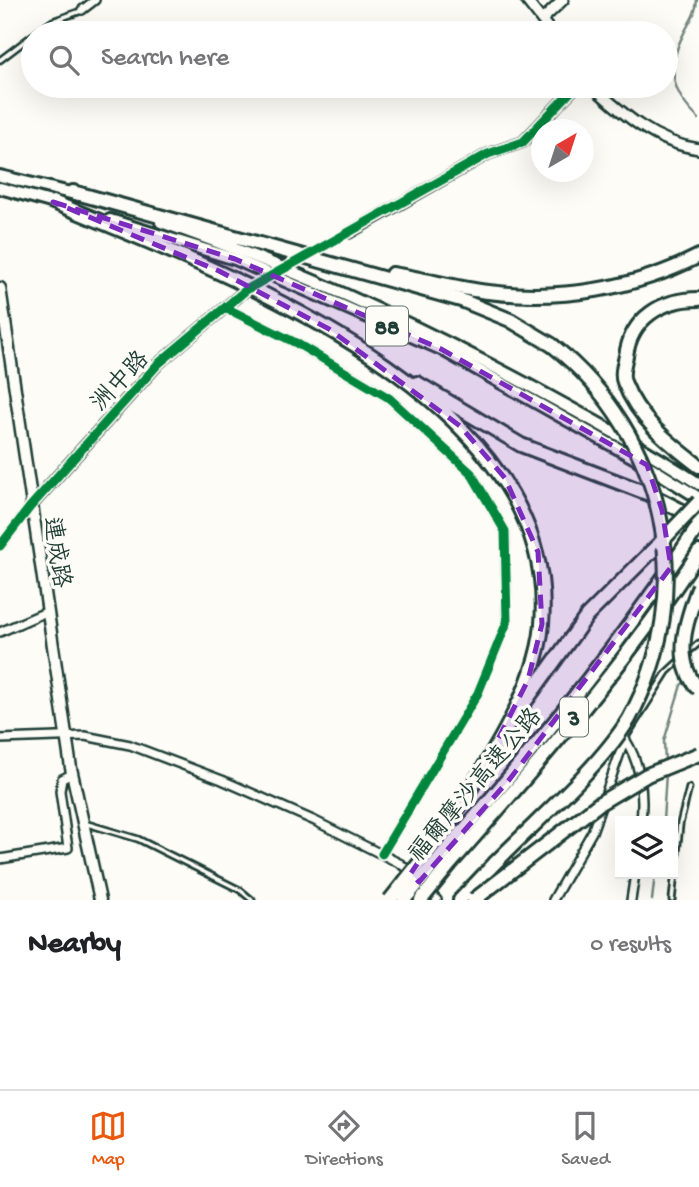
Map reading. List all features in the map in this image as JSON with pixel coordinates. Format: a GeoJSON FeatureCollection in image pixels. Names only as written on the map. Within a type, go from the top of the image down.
{"type":"FeatureCollection","features":[{"type":"Feature","properties":{"kind":"highway","name":"88"},"geometry":{"type":"LineString","coordinates":[[0,176],[72,192],[241,249],[445,339],[592,420],[699,484]]}},
{"type":"Feature","properties":{"kind":"highway","name":"88"},"geometry":{"type":"LineString","coordinates":[[0,188],[236,259],[441,349],[642,462],[699,500]]}},
{"type":"Feature","properties":{"kind":"highway"},"geometry":{"type":"LineString","coordinates":[[72,192],[478,306],[552,345],[605,396],[643,457],[662,510],[672,583],[660,644],[644,688],[625,726],[613,742],[460,900]]}},
{"type":"Feature","properties":{"kind":"highway"},"geometry":{"type":"LineString","coordinates":[[53,202],[219,271],[329,329],[522,445],[649,494],[699,523]]}},
{"type":"Feature","properties":{"kind":"highway"},"geometry":{"type":"LineString","coordinates":[[328,263],[486,292],[549,295],[630,282],[699,256]]}},
{"type":"Feature","properties":{"kind":"highway"},"geometry":{"type":"LineString","coordinates":[[699,299],[685,299],[648,312],[628,341],[622,379],[639,412],[668,443],[699,466]]}},
{"type":"Feature","properties":{"kind":"highway"},"geometry":{"type":"LineString","coordinates":[[377,360],[460,426],[505,478],[538,552],[542,624],[528,680],[442,855],[390,900]]}},
{"type":"Feature","properties":{"kind":"highway"},"geometry":{"type":"LineString","coordinates":[[490,755],[572,634],[611,589],[660,543],[699,500]]}},
{"type":"Feature","properties":{"kind":"highway","name":"福爾摩沙高速公路"},"geometry":{"type":"LineString","coordinates":[[404,900],[509,780],[679,555],[699,523]]}},
{"type":"Feature","properties":{"kind":"highway","name":"福爾摩沙高速公路"},"geometry":{"type":"LineString","coordinates":[[421,900],[442,855],[517,789],[699,552]]}},
{"type":"Feature","properties":{"kind":"highway"},"geometry":{"type":"LineString","coordinates":[[699,586],[685,622],[684,640],[686,667],[699,689]]}},
{"type":"Feature","properties":{"kind":"highway"},"geometry":{"type":"LineString","coordinates":[[474,900],[600,803],[648,775],[699,754]]}},
{"type":"Feature","properties":{"kind":"main road","name":"連成路"},"geometry":{"type":"LineString","coordinates":[[0,288],[30,507],[72,774],[100,900]]}},
{"type":"Feature","properties":{"kind":"street"},"geometry":{"type":"LineString","coordinates":[[82,10],[95,0]]}},
{"type":"Feature","properties":{"kind":"street"},"geometry":{"type":"LineString","coordinates":[[526,0],[542,20],[563,0]]}},
{"type":"Feature","properties":{"kind":"street"},"geometry":{"type":"LineString","coordinates":[[349,233],[488,154],[523,142],[565,98]]}},
{"type":"Feature","properties":{"kind":"street"},"geometry":{"type":"LineString","coordinates":[[606,98],[633,122],[673,142],[699,149]]}},
{"type":"Feature","properties":{"kind":"street","name":"洲中路"},"geometry":{"type":"LineString","coordinates":[[30,507],[158,364],[246,290]]}},
{"type":"Feature","properties":{"kind":"street"},"geometry":{"type":"LineString","coordinates":[[226,308],[296,343],[389,398],[471,473],[505,531],[507,621],[478,694],[382,855]]}},
{"type":"Feature","properties":{"kind":"street"},"geometry":{"type":"LineString","coordinates":[[0,546],[30,507]]}},
{"type":"Feature","properties":{"kind":"street"},"geometry":{"type":"LineString","coordinates":[[0,632],[46,612]]}},
{"type":"Feature","properties":{"kind":"street"},"geometry":{"type":"LineString","coordinates":[[0,739],[66,735],[109,739],[197,770],[315,821],[401,864],[437,900]]}},
{"type":"Feature","properties":{"kind":"street"},"geometry":{"type":"LineString","coordinates":[[625,739],[633,752],[643,785],[641,816]]}},
{"type":"Feature","properties":{"kind":"street"},"geometry":{"type":"LineString","coordinates":[[553,900],[592,832],[625,739]]}},
{"type":"Feature","properties":{"kind":"street"},"geometry":{"type":"LineString","coordinates":[[0,859],[68,848],[60,791],[62,779],[72,774]]}},
{"type":"Feature","properties":{"kind":"street"},"geometry":{"type":"LineString","coordinates":[[631,900],[634,879]]}},
{"type":"Feature","properties":{"kind":"lane"},"geometry":{"type":"LineString","coordinates":[[53,21],[82,10]]}},
{"type":"Feature","properties":{"kind":"lane"},"geometry":{"type":"LineString","coordinates":[[0,60],[21,44]]}},
{"type":"Feature","properties":{"kind":"lane"},"geometry":{"type":"LineString","coordinates":[[625,739],[667,672],[699,643]]}},
{"type":"Feature","properties":{"kind":"lane"},"geometry":{"type":"LineString","coordinates":[[672,900],[680,824],[690,788]]}},
{"type":"Feature","properties":{"kind":"lane"},"geometry":{"type":"LineString","coordinates":[[82,822],[138,839],[240,890],[252,900]]}},
{"type":"Feature","properties":{"kind":"highlighted area"},"geometry":{"type":"Polygon","coordinates":[[[53,202],[235,259],[441,349],[647,465],[662,510],[671,567],[509,780],[419,882],[411,873],[490,755],[528,680],[542,624],[538,552],[505,478],[460,426],[329,329],[219,271],[53,202]]]}},
{"type":"Feature","properties":{"kind":"waterway"},"geometry":{"type":"LineString","coordinates":[[678,47],[694,14],[697,0]]}},
{"type":"Feature","properties":{"kind":"waterway"},"geometry":{"type":"LineString","coordinates":[[678,90],[699,119]]}},
{"type":"Feature","properties":{"kind":"waterway"},"geometry":{"type":"LineString","coordinates":[[665,763],[664,741],[681,685],[687,680]]}},
{"type":"Feature","properties":{"kind":"waterway"},"geometry":{"type":"LineString","coordinates":[[663,816],[666,773]]}},
{"type":"Feature","properties":{"kind":"waterway"},"geometry":{"type":"LineString","coordinates":[[652,900],[654,879]]}},
{"type":"Feature","properties":{"kind":"tunnel"},"geometry":{"type":"LineString","coordinates":[[247,290],[349,233]]}},
{"type":"Feature","properties":{"kind":"cycle path"},"geometry":{"type":"LineString","coordinates":[[0,546],[30,507],[158,364],[246,290],[488,154],[523,142],[565,98]]}},
{"type":"Feature","properties":{"kind":"cycle path"},"geometry":{"type":"LineString","coordinates":[[226,308],[296,343],[389,398],[471,473],[505,531],[507,622],[478,693],[382,854]]}}]}
